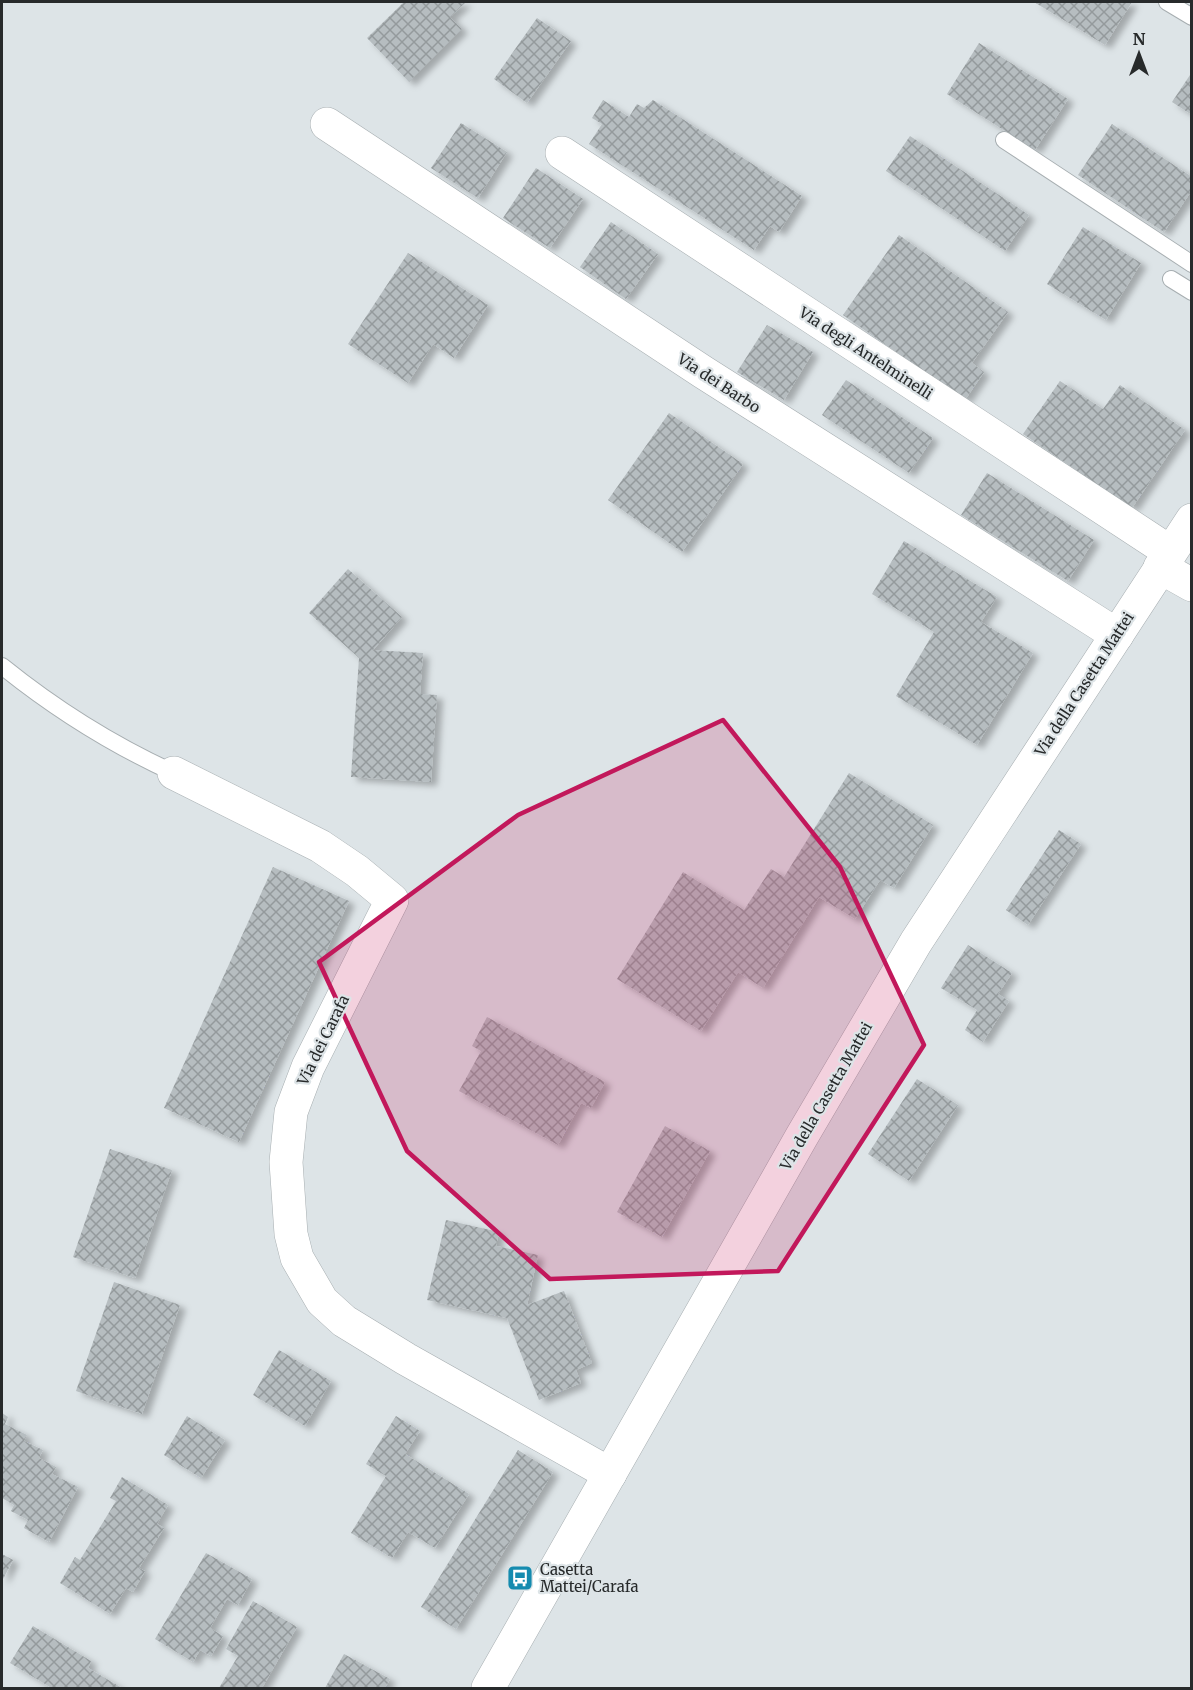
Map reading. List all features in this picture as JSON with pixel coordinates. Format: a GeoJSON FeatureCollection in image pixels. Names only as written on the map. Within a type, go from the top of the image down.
{"type":"FeatureCollection","features":[{"type":"Feature","properties":{"kind":"street","name":"Via dei Barbo"},"geometry":{"type":"LineString","coordinates":[[327,123],[703,372],[1117,635]]}},
{"type":"Feature","properties":{"kind":"street","name":"Via degli Antelminelli"},"geometry":{"type":"LineString","coordinates":[[562,153],[1165,560],[1191,585]]}},
{"type":"Feature","properties":{"kind":"street","name":"Via della Casetta Mattei"},"geometry":{"type":"LineString","coordinates":[[488,1689],[796,1147],[916,942],[1191,520]]}},
{"type":"Feature","properties":{"kind":"street","name":"Via dei Carafa"},"geometry":{"type":"LineString","coordinates":[[174,773],[320,846],[357,871],[392,900],[308,1067],[291,1112],[286,1162],[291,1234],[297,1258],[310,1283],[322,1301],[344,1321],[406,1359],[610,1474]]}},
{"type":"Feature","properties":{"kind":"lane"},"geometry":{"type":"LineString","coordinates":[[1167,2],[1191,17]]}},
{"type":"Feature","properties":{"kind":"lane"},"geometry":{"type":"LineString","coordinates":[[1004,140],[1191,264]]}},
{"type":"Feature","properties":{"kind":"lane"},"geometry":{"type":"LineString","coordinates":[[1171,279],[1191,292]]}},
{"type":"Feature","properties":{"kind":"lane","name":"Via dei Carafa"},"geometry":{"type":"LineString","coordinates":[[2,666],[61,710],[174,773]]}},
{"type":"Feature","properties":{"kind":"highlighted area"},"geometry":{"type":"Polygon","coordinates":[[[723,720],[840,867],[924,1045],[778,1271],[550,1279],[407,1151],[319,962],[518,815],[723,720]]]}},
{"type":"Feature","properties":{"kind":"building"},"geometry":{"type":"Polygon","coordinates":[[[404,2],[466,2],[450,17],[462,29],[409,82],[367,38],[404,2]]]}},
{"type":"Feature","properties":{"kind":"building"},"geometry":{"type":"Polygon","coordinates":[[[1034,2],[1132,2],[1105,45],[1034,2]]]}},
{"type":"Feature","properties":{"kind":"building"},"geometry":{"type":"Polygon","coordinates":[[[537,18],[571,41],[527,103],[494,79],[537,18]]]}},
{"type":"Feature","properties":{"kind":"building"},"geometry":{"type":"Polygon","coordinates":[[[979,43],[1068,99],[1035,150],[947,94],[979,43]]]}},
{"type":"Feature","properties":{"kind":"building"},"geometry":{"type":"Polygon","coordinates":[[[1192,72],[1192,115],[1172,102],[1192,72]]]}},
{"type":"Feature","properties":{"kind":"building"},"geometry":{"type":"Polygon","coordinates":[[[603,100],[629,117],[637,104],[644,108],[653,100],[802,196],[779,232],[770,226],[754,250],[589,144],[602,124],[592,118],[603,100]]]}},
{"type":"Feature","properties":{"kind":"building"},"geometry":{"type":"Polygon","coordinates":[[[461,123],[507,152],[478,198],[431,168],[461,123]]]}},
{"type":"Feature","properties":{"kind":"building"},"geometry":{"type":"Polygon","coordinates":[[[1112,124],[1192,177],[1192,190],[1164,232],[1078,175],[1112,124]]]}},
{"type":"Feature","properties":{"kind":"building"},"geometry":{"type":"Polygon","coordinates":[[[910,136],[1029,215],[1005,251],[886,171],[910,136]]]}},
{"type":"Feature","properties":{"kind":"building"},"geometry":{"type":"Polygon","coordinates":[[[536,168],[583,199],[550,248],[503,218],[536,168]]]}},
{"type":"Feature","properties":{"kind":"building"},"geometry":{"type":"Polygon","coordinates":[[[611,222],[658,254],[626,299],[580,267],[611,222]]]}},
{"type":"Feature","properties":{"kind":"building"},"geometry":{"type":"Polygon","coordinates":[[[1083,227],[1141,263],[1106,320],[1047,284],[1083,227]]]}},
{"type":"Feature","properties":{"kind":"building"},"geometry":{"type":"Polygon","coordinates":[[[899,235],[1008,312],[972,363],[984,372],[965,400],[843,315],[899,235]]]}},
{"type":"Feature","properties":{"kind":"building"},"geometry":{"type":"Polygon","coordinates":[[[408,253],[488,305],[454,358],[433,344],[408,383],[348,344],[408,253]]]}},
{"type":"Feature","properties":{"kind":"building"},"geometry":{"type":"Polygon","coordinates":[[[767,325],[813,352],[784,400],[737,372],[767,325]]]}},
{"type":"Feature","properties":{"kind":"building"},"geometry":{"type":"Polygon","coordinates":[[[846,380],[933,438],[909,473],[822,415],[846,380]]]}},
{"type":"Feature","properties":{"kind":"building"},"geometry":{"type":"Polygon","coordinates":[[[1060,381],[1103,409],[1120,385],[1185,430],[1132,508],[1023,434],[1060,381]]]}},
{"type":"Feature","properties":{"kind":"building"},"geometry":{"type":"Polygon","coordinates":[[[669,413],[743,464],[682,552],[608,500],[669,413]]]}},
{"type":"Feature","properties":{"kind":"building"},"geometry":{"type":"Polygon","coordinates":[[[987,473],[1094,540],[1068,581],[961,515],[987,473]]]}},
{"type":"Feature","properties":{"kind":"building"},"geometry":{"type":"Polygon","coordinates":[[[904,541],[997,597],[981,622],[1033,653],[977,745],[896,696],[934,632],[872,594],[904,541]]]}},
{"type":"Feature","properties":{"kind":"building"},"geometry":{"type":"Polygon","coordinates":[[[348,569],[402,617],[373,650],[423,653],[420,694],[437,695],[431,782],[351,777],[359,658],[309,613],[348,569]]]}},
{"type":"Feature","properties":{"kind":"building"},"geometry":{"type":"Polygon","coordinates":[[[849,773],[933,825],[894,888],[880,880],[855,919],[819,897],[763,988],[738,972],[701,1031],[617,979],[683,872],[744,910],[771,869],[784,877],[849,773]]]}},
{"type":"Feature","properties":{"kind":"building"},"geometry":{"type":"Polygon","coordinates":[[[1059,830],[1081,844],[1028,925],[1006,910],[1059,830]]]}},
{"type":"Feature","properties":{"kind":"building"},"geometry":{"type":"Polygon","coordinates":[[[273,867],[349,901],[239,1142],[164,1108],[273,867]]]}},
{"type":"Feature","properties":{"kind":"building"},"geometry":{"type":"Polygon","coordinates":[[[968,945],[1012,973],[998,994],[1009,1001],[983,1042],[965,1030],[977,1010],[941,988],[968,945]]]}},
{"type":"Feature","properties":{"kind":"building"},"geometry":{"type":"Polygon","coordinates":[[[487,1017],[605,1082],[591,1108],[581,1103],[558,1145],[459,1091],[481,1051],[472,1046],[487,1017]]]}},
{"type":"Feature","properties":{"kind":"building"},"geometry":{"type":"Polygon","coordinates":[[[917,1079],[958,1105],[909,1181],[868,1154],[917,1079]]]}},
{"type":"Feature","properties":{"kind":"building"},"geometry":{"type":"Polygon","coordinates":[[[665,1126],[710,1151],[662,1237],[617,1212],[665,1126]]]}},
{"type":"Feature","properties":{"kind":"building"},"geometry":{"type":"Polygon","coordinates":[[[110,1149],[172,1170],[135,1278],[73,1257],[110,1149]]]}},
{"type":"Feature","properties":{"kind":"building"},"geometry":{"type":"Polygon","coordinates":[[[446,1220],[499,1232],[496,1246],[538,1255],[527,1305],[564,1291],[592,1363],[576,1370],[581,1383],[539,1400],[507,1318],[427,1300],[446,1220]]]}},
{"type":"Feature","properties":{"kind":"building"},"geometry":{"type":"Polygon","coordinates":[[[114,1282],[180,1305],[142,1414],[76,1391],[114,1282]]]}},
{"type":"Feature","properties":{"kind":"building"},"geometry":{"type":"Polygon","coordinates":[[[279,1350],[331,1381],[305,1426],[253,1395],[279,1350]]]}},
{"type":"Feature","properties":{"kind":"building"},"geometry":{"type":"Polygon","coordinates":[[[2,1413],[8,1417],[5,1424],[27,1435],[24,1441],[43,1450],[39,1458],[56,1467],[52,1474],[78,1487],[49,1542],[24,1528],[28,1520],[11,1511],[14,1505],[2,1498],[2,1413]]]}},
{"type":"Feature","properties":{"kind":"building"},"geometry":{"type":"Polygon","coordinates":[[[187,1416],[225,1440],[201,1478],[164,1455],[187,1416]]]}},
{"type":"Feature","properties":{"kind":"building"},"geometry":{"type":"Polygon","coordinates":[[[396,1416],[420,1431],[405,1454],[469,1494],[435,1548],[408,1532],[392,1558],[351,1533],[386,1476],[366,1464],[396,1416]]]}},
{"type":"Feature","properties":{"kind":"building"},"geometry":{"type":"Polygon","coordinates":[[[518,1450],[553,1472],[456,1629],[421,1607],[518,1450]]]}},
{"type":"Feature","properties":{"kind":"building"},"geometry":{"type":"Polygon","coordinates":[[[122,1477],[168,1505],[157,1524],[164,1528],[139,1568],[145,1571],[133,1592],[126,1588],[110,1614],[60,1583],[75,1557],[80,1560],[116,1501],[110,1498],[122,1477]]]}},
{"type":"Feature","properties":{"kind":"building"},"geometry":{"type":"Polygon","coordinates":[[[206,1553],[252,1579],[238,1605],[227,1599],[210,1628],[223,1636],[211,1656],[200,1650],[193,1662],[155,1639],[206,1553]]]}},
{"type":"Feature","properties":{"kind":"building"},"geometry":{"type":"Polygon","coordinates":[[[2,1554],[13,1560],[2,1581],[2,1554]]]}},
{"type":"Feature","properties":{"kind":"building"},"geometry":{"type":"Polygon","coordinates":[[[253,1601],[297,1627],[262,1688],[219,1688],[238,1656],[226,1649],[253,1601]]]}},
{"type":"Feature","properties":{"kind":"building"},"geometry":{"type":"Polygon","coordinates":[[[33,1626],[91,1661],[88,1668],[122,1688],[49,1688],[10,1663],[33,1626]]]}},
{"type":"Feature","properties":{"kind":"building"},"geometry":{"type":"Polygon","coordinates":[[[344,1654],[390,1679],[385,1688],[325,1688],[344,1654]]]}},
{"type":"Feature","properties":{"kind":"place","name":"Casetta Mattei/Carafa"},"geometry":{"type":"Point","coordinates":[520,1578]}}]}
